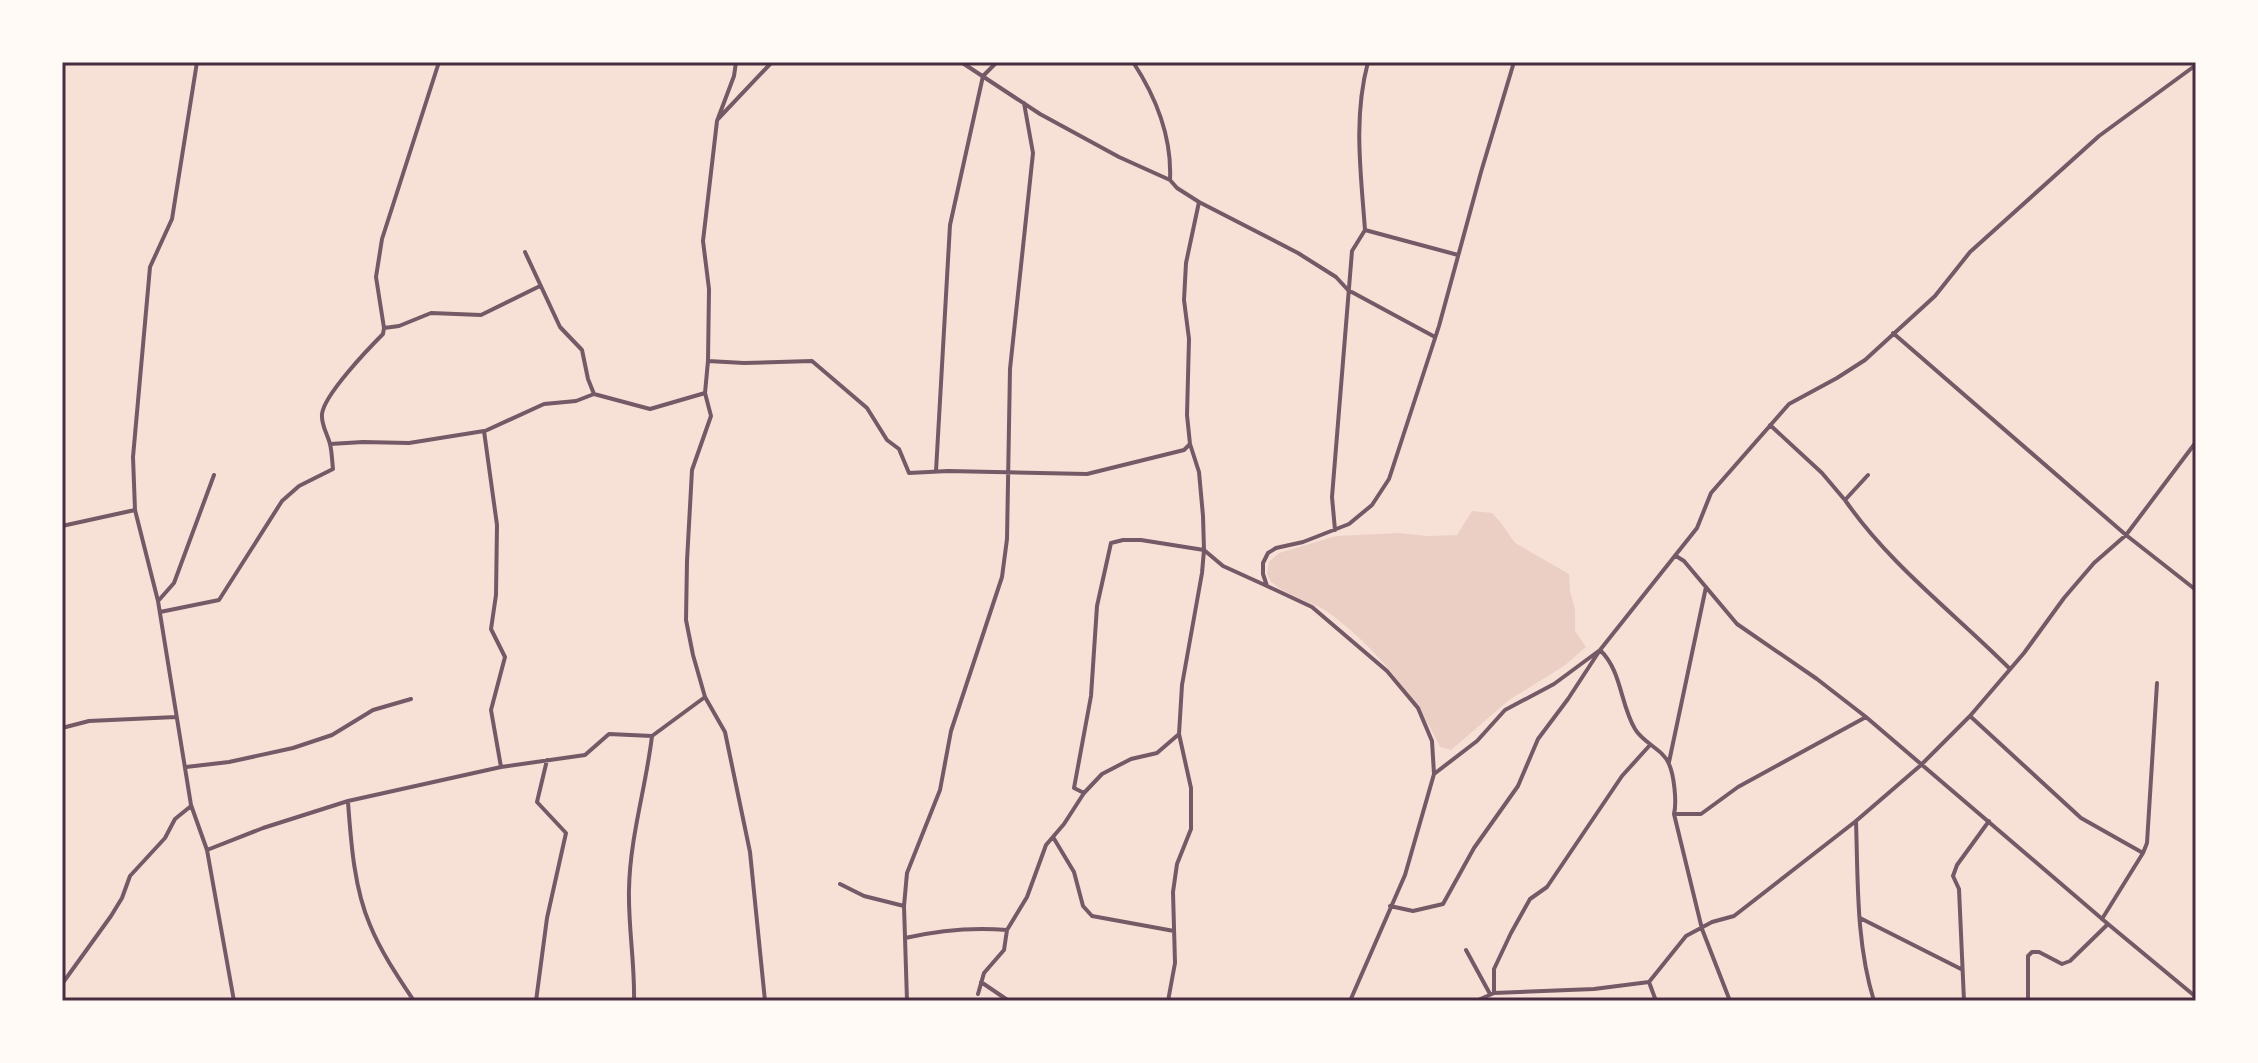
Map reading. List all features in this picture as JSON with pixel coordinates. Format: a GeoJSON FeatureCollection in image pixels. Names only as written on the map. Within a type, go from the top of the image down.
{"type":"FeatureCollection","features":[{"type":"Feature","properties":{"kind":"street"},"geometry":{"type":"LineString","coordinates":[[197,62],[172,219],[150,267],[133,457],[135,510],[158,601],[191,805],[207,850],[234,1000],[226,1001]]}},
{"type":"Feature","properties":{"kind":"street"},"geometry":{"type":"LineString","coordinates":[[160,612],[219,600],[282,501],[299,486],[333,469],[322,410],[355,362],[383,334],[376,277],[382,239],[439,62]]}},
{"type":"Feature","properties":{"kind":"street"},"geometry":{"type":"LineString","coordinates":[[736,62],[717,121],[703,241],[709,289],[705,393],[711,416],[692,470],[686,620],[705,697],[725,732],[750,852],[765,1001]]}},
{"type":"Feature","properties":{"kind":"street"},"geometry":{"type":"LineString","coordinates":[[717,121],[772,62]]}},
{"type":"Feature","properties":{"kind":"street"},"geometry":{"type":"LineString","coordinates":[[961,62],[1024,103],[1119,157],[1170,180],[1199,202],[1298,253],[1336,277],[1348,290],[1435,337]]}},
{"type":"Feature","properties":{"kind":"street"},"geometry":{"type":"LineString","coordinates":[[936,471],[950,225],[983,76],[997,62]]}},
{"type":"Feature","properties":{"kind":"street"},"geometry":{"type":"LineString","coordinates":[[1133,62],[1158,106],[1171,158],[1170,180]]}},
{"type":"Feature","properties":{"kind":"street"},"geometry":{"type":"LineString","coordinates":[[1335,530],[1332,497],[1348,290],[1352,251],[1365,230],[1357,127],[1368,62]]}},
{"type":"Feature","properties":{"kind":"street"},"geometry":{"type":"LineString","coordinates":[[1267,586],[1263,563],[1268,553],[1349,524],[1372,505],[1389,479],[1435,337],[1514,62]]}},
{"type":"Feature","properties":{"kind":"street"},"geometry":{"type":"LineString","coordinates":[[1390,906],[1413,911],[1443,904],[1474,848],[1518,786],[1538,739],[1600,650],[1697,528],[1711,493],[1789,404],[1865,360],[1935,296],[1970,252],[2099,136],[2196,65]]}},
{"type":"Feature","properties":{"kind":"street"},"geometry":{"type":"LineString","coordinates":[[907,1001],[904,906],[907,873],[940,790],[951,731],[1002,577],[1007,539],[1010,369],[1033,153],[1024,103]]}},
{"type":"Feature","properties":{"kind":"street"},"geometry":{"type":"LineString","coordinates":[[1168,1001],[1175,963],[1173,892],[1177,864],[1191,829],[1191,788],[1179,734],[1182,685],[1204,550],[1199,472],[1190,444],[1187,415],[1189,339],[1184,300],[1186,263],[1199,202]]}},
{"type":"Feature","properties":{"kind":"street"},"geometry":{"type":"LineString","coordinates":[[1365,230],[1458,255]]}},
{"type":"Feature","properties":{"kind":"street"},"geometry":{"type":"LineString","coordinates":[[525,252],[560,327],[582,350],[594,394]]}},
{"type":"Feature","properties":{"kind":"street"},"geometry":{"type":"LineString","coordinates":[[384,328],[399,326],[431,313],[481,315],[540,286]]}},
{"type":"Feature","properties":{"kind":"street"},"geometry":{"type":"LineString","coordinates":[[1893,333],[2126,535],[2196,590]]}},
{"type":"Feature","properties":{"kind":"street"},"geometry":{"type":"LineString","coordinates":[[708,361],[812,361],[867,408],[887,440],[899,449],[909,473],[1087,474],[1184,450],[1190,444]]}},
{"type":"Feature","properties":{"kind":"street"},"geometry":{"type":"LineString","coordinates":[[330,444],[409,443],[484,431],[544,404],[576,401],[594,394],[650,409],[705,393]]}},
{"type":"Feature","properties":{"kind":"street"},"geometry":{"type":"LineString","coordinates":[[1770,425],[1822,473],[1882,546],[2009,668]]}},
{"type":"Feature","properties":{"kind":"street"},"geometry":{"type":"LineString","coordinates":[[484,431],[497,525],[496,595],[491,629],[505,657],[491,710],[501,767]]}},
{"type":"Feature","properties":{"kind":"street"},"geometry":{"type":"LineString","coordinates":[[1476,1001],[1492,994],[1594,989],[1649,982],[1686,936],[1712,922],[1734,916],[1856,821],[1921,765],[1970,716],[2024,653],[2094,563],[2126,535],[2196,442]]}},
{"type":"Feature","properties":{"kind":"street"},"geometry":{"type":"LineString","coordinates":[[158,601],[174,583],[214,475]]}},
{"type":"Feature","properties":{"kind":"street"},"geometry":{"type":"LineString","coordinates":[[1845,500],[1868,475]]}},
{"type":"Feature","properties":{"kind":"street"},"geometry":{"type":"LineString","coordinates":[[62,526],[135,510]]}},
{"type":"Feature","properties":{"kind":"street"},"geometry":{"type":"LineString","coordinates":[[1084,793],[1074,788],[1091,696],[1097,606],[1111,543],[1141,540],[1204,550],[1223,566],[1312,607],[1387,671],[1418,708],[1432,741],[1434,774],[1405,875],[1350,1001]]}},
{"type":"Feature","properties":{"kind":"street"},"geometry":{"type":"LineString","coordinates":[[1676,556],[1684,561],[1737,624],[1866,717],[2196,997]]}},
{"type":"Feature","properties":{"kind":"street"},"geometry":{"type":"LineString","coordinates":[[1706,587],[1669,762],[1676,805],[1674,814],[1702,929],[1730,1001]]}},
{"type":"Feature","properties":{"kind":"street"},"geometry":{"type":"LineString","coordinates":[[1600,650],[1610,659],[1636,733],[1669,762]]}},
{"type":"Feature","properties":{"kind":"street"},"geometry":{"type":"LineString","coordinates":[[1434,774],[1477,741],[1505,710],[1554,684],[1600,650]]}},
{"type":"Feature","properties":{"kind":"street"},"geometry":{"type":"LineString","coordinates":[[2102,919],[2147,843],[2157,683]]}},
{"type":"Feature","properties":{"kind":"street"},"geometry":{"type":"LineString","coordinates":[[207,850],[348,801],[501,767],[585,755],[609,734],[652,736],[705,697]]}},
{"type":"Feature","properties":{"kind":"street"},"geometry":{"type":"LineString","coordinates":[[186,767],[229,762],[293,748],[332,735],[373,710],[411,699]]}},
{"type":"Feature","properties":{"kind":"street"},"geometry":{"type":"LineString","coordinates":[[1970,716],[2081,818],[2143,853]]}},
{"type":"Feature","properties":{"kind":"street"},"geometry":{"type":"LineString","coordinates":[[62,728],[89,721],[176,717]]}},
{"type":"Feature","properties":{"kind":"street"},"geometry":{"type":"LineString","coordinates":[[1674,814],[1701,814],[1738,787],[1866,717]]}},
{"type":"Feature","properties":{"kind":"street"},"geometry":{"type":"LineString","coordinates":[[978,994],[984,973],[1004,950],[1007,930],[1020,912],[1046,845],[1084,793],[1102,774],[1131,759],[1157,753],[1179,734]]}},
{"type":"Feature","properties":{"kind":"street"},"geometry":{"type":"LineString","coordinates":[[634,1001],[629,889],[636,826],[652,736]]}},
{"type":"Feature","properties":{"kind":"street"},"geometry":{"type":"LineString","coordinates":[[1492,994],[1494,969],[1530,899],[1547,887],[1622,776],[1650,745]]}},
{"type":"Feature","properties":{"kind":"street"},"geometry":{"type":"LineString","coordinates":[[536,1001],[547,918],[566,833],[537,802],[547,760]]}},
{"type":"Feature","properties":{"kind":"street"},"geometry":{"type":"LineString","coordinates":[[348,801],[351,840],[369,924],[414,1001]]}},
{"type":"Feature","properties":{"kind":"street"},"geometry":{"type":"LineString","coordinates":[[62,984],[111,916],[130,876],[165,838],[175,819],[191,805]]}},
{"type":"Feature","properties":{"kind":"street"},"geometry":{"type":"LineString","coordinates":[[1856,821],[1859,918],[1874,1001]]}},
{"type":"Feature","properties":{"kind":"street"},"geometry":{"type":"LineString","coordinates":[[1964,1001],[1959,889],[1953,876],[1957,865],[1989,821]]}},
{"type":"Feature","properties":{"kind":"street"},"geometry":{"type":"LineString","coordinates":[[1053,837],[1074,872],[1083,906],[1092,916],[1174,931]]}},
{"type":"Feature","properties":{"kind":"street"},"geometry":{"type":"LineString","coordinates":[[840,884],[864,896],[904,906]]}},
{"type":"Feature","properties":{"kind":"street"},"geometry":{"type":"LineString","coordinates":[[1859,918],[1961,969]]}},
{"type":"Feature","properties":{"kind":"street"},"geometry":{"type":"LineString","coordinates":[[2028,1001],[2028,956],[2032,952],[2039,952],[2062,964],[2070,961],[2108,924]]}},
{"type":"Feature","properties":{"kind":"street"},"geometry":{"type":"LineString","coordinates":[[905,938],[939,931],[978,928],[1007,930]]}},
{"type":"Feature","properties":{"kind":"street"},"geometry":{"type":"LineString","coordinates":[[1466,950],[1492,994]]}},
{"type":"Feature","properties":{"kind":"street"},"geometry":{"type":"LineString","coordinates":[[981,982],[1009,1001]]}},
{"type":"Feature","properties":{"kind":"street"},"geometry":{"type":"LineString","coordinates":[[1649,982],[1656,1001]]}},
{"type":"Feature","properties":{"kind":"shaded area"},"geometry":{"type":"Polygon","coordinates":[[[1472,511],[1492,513],[1515,543],[1569,574],[1575,631],[1586,647],[1564,666],[1509,700],[1451,750],[1440,747],[1407,691],[1361,640],[1323,609],[1279,588],[1267,574],[1269,562],[1279,553],[1336,536],[1399,533],[1457,535],[1472,511]]]}}]}
